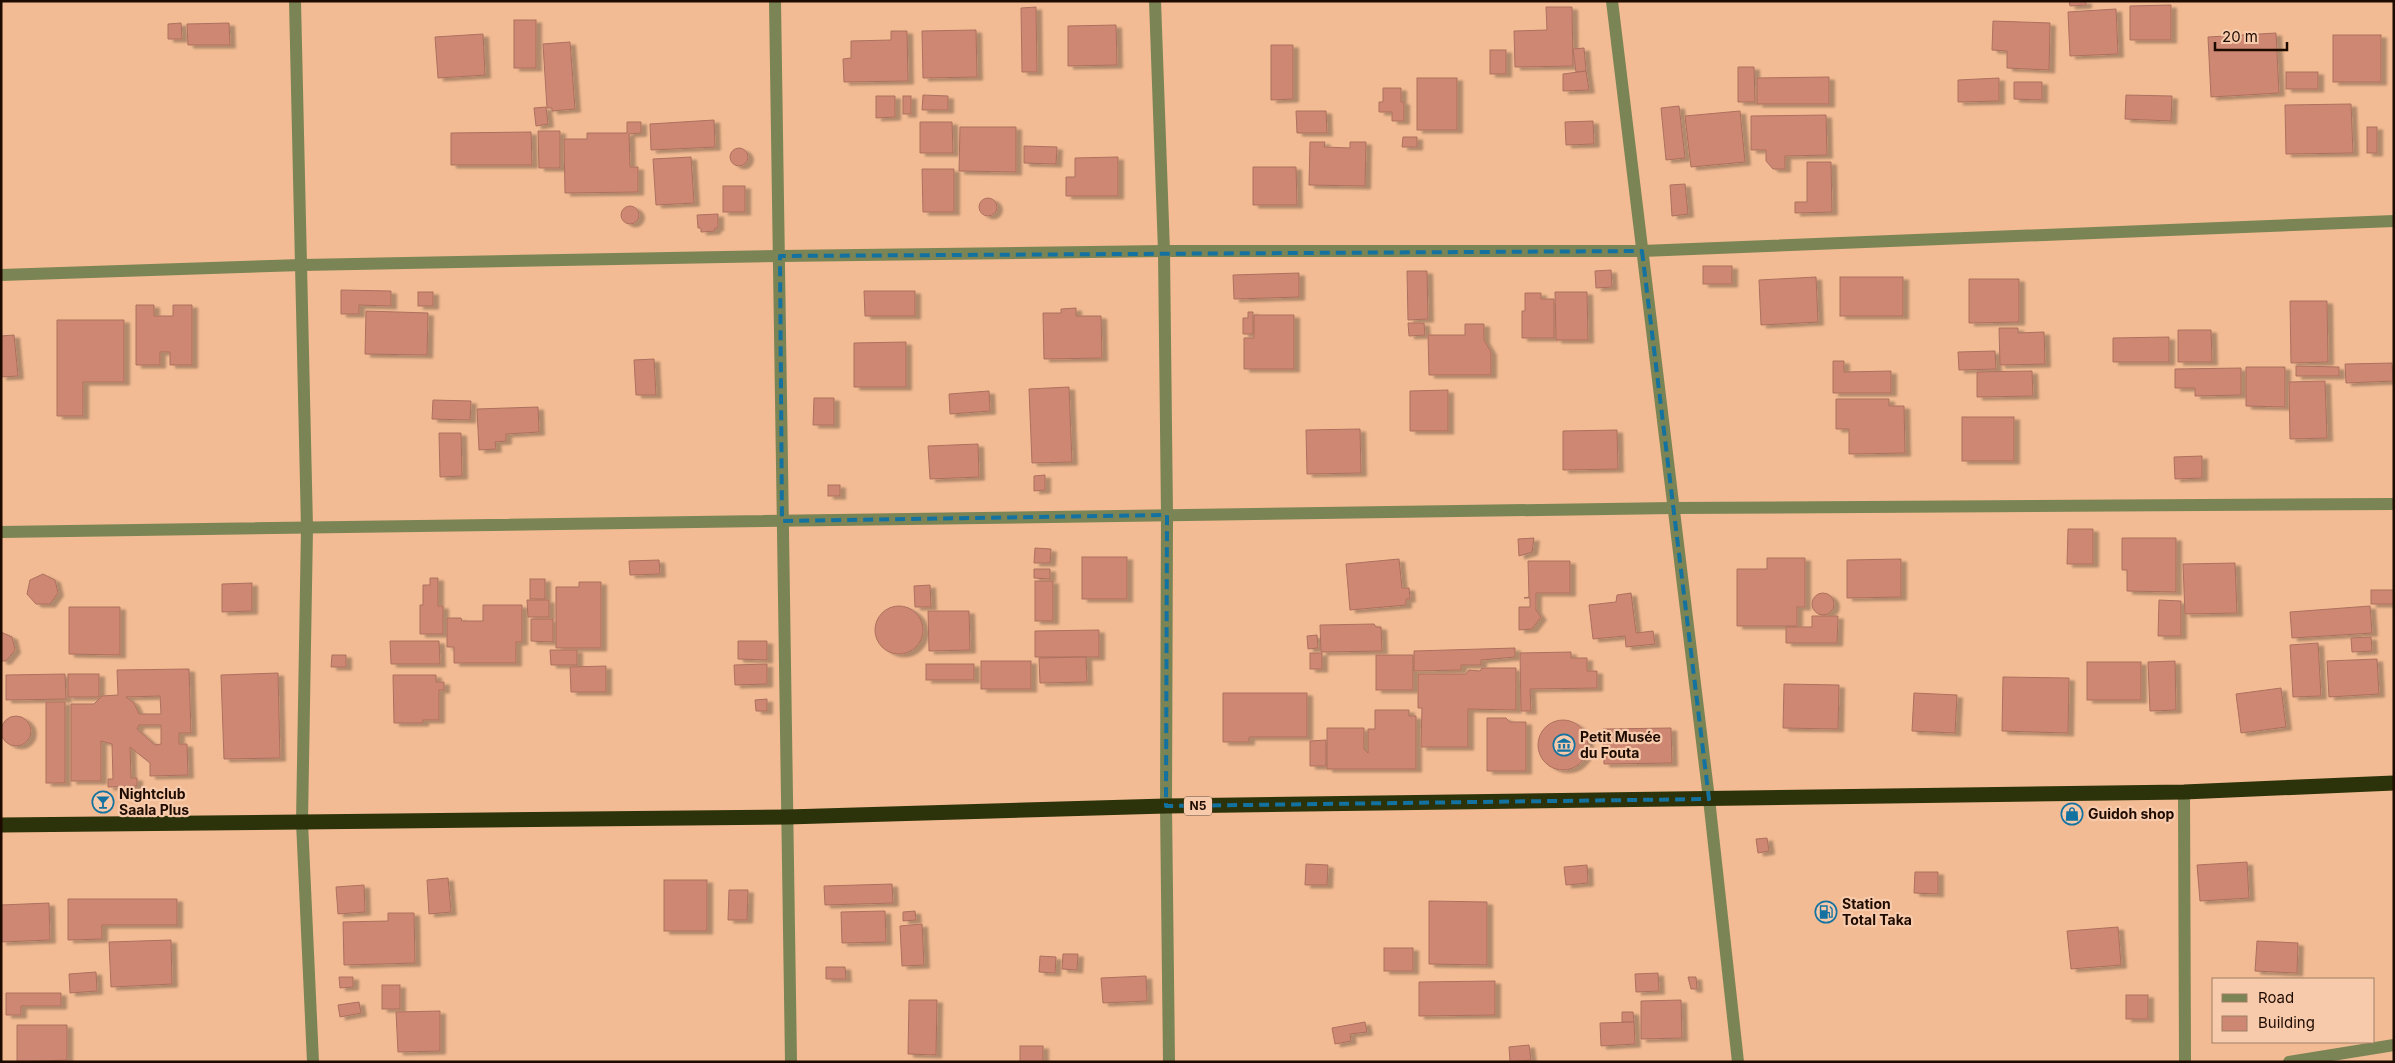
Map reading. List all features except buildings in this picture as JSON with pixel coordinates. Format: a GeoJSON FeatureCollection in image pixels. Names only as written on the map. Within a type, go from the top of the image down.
{"type":"FeatureCollection","features":[{"type":"Feature","properties":{"kind":"highway","name":"N5"},"geometry":{"type":"LineString","coordinates":[[1,825],[787,817],[1166,806],[2184,792],[2394,783]]}},
{"type":"Feature","properties":{"kind":"street"},"geometry":{"type":"LineString","coordinates":[[295,1],[307,528],[302,822],[313,1062]]}},
{"type":"Feature","properties":{"kind":"street"},"geometry":{"type":"LineString","coordinates":[[775,1],[791,1062]]}},
{"type":"Feature","properties":{"kind":"street"},"geometry":{"type":"LineString","coordinates":[[1155,1],[1164,252],[1169,1062]]}},
{"type":"Feature","properties":{"kind":"street"},"geometry":{"type":"LineString","coordinates":[[1612,1],[1709,799],[1738,1062]]}},
{"type":"Feature","properties":{"kind":"street"},"geometry":{"type":"LineString","coordinates":[[1,275],[302,265],[780,256],[1164,252],[1642,251],[2394,221]]}},
{"type":"Feature","properties":{"kind":"street"},"geometry":{"type":"LineString","coordinates":[[1,532],[1673,508],[2394,504]]}},
{"type":"Feature","properties":{"kind":"street"},"geometry":{"type":"LineString","coordinates":[[2184,792],[2185,1062]]}},
{"type":"Feature","properties":{"kind":"street"},"geometry":{"type":"LineString","coordinates":[[2288,1062],[2394,1045]]}},
{"type":"Feature","properties":{"kind":"highlighted area"},"geometry":{"type":"Polygon","coordinates":[[[1642,251],[1709,799],[1166,806],[1167,515],[782,521],[780,256],[1642,251]]]}},
{"type":"Feature","properties":{"kind":"place","name":"Petit Musée du Fouta"},"geometry":{"type":"Point","coordinates":[1564,745]}},
{"type":"Feature","properties":{"kind":"place","name":"Nightclub Saala Plus"},"geometry":{"type":"Point","coordinates":[103,802]}},
{"type":"Feature","properties":{"kind":"place","name":"Guidoh shop"},"geometry":{"type":"Point","coordinates":[2072,814]}},
{"type":"Feature","properties":{"kind":"place","name":"Station Total Taka"},"geometry":{"type":"Point","coordinates":[1826,912]}}]}
